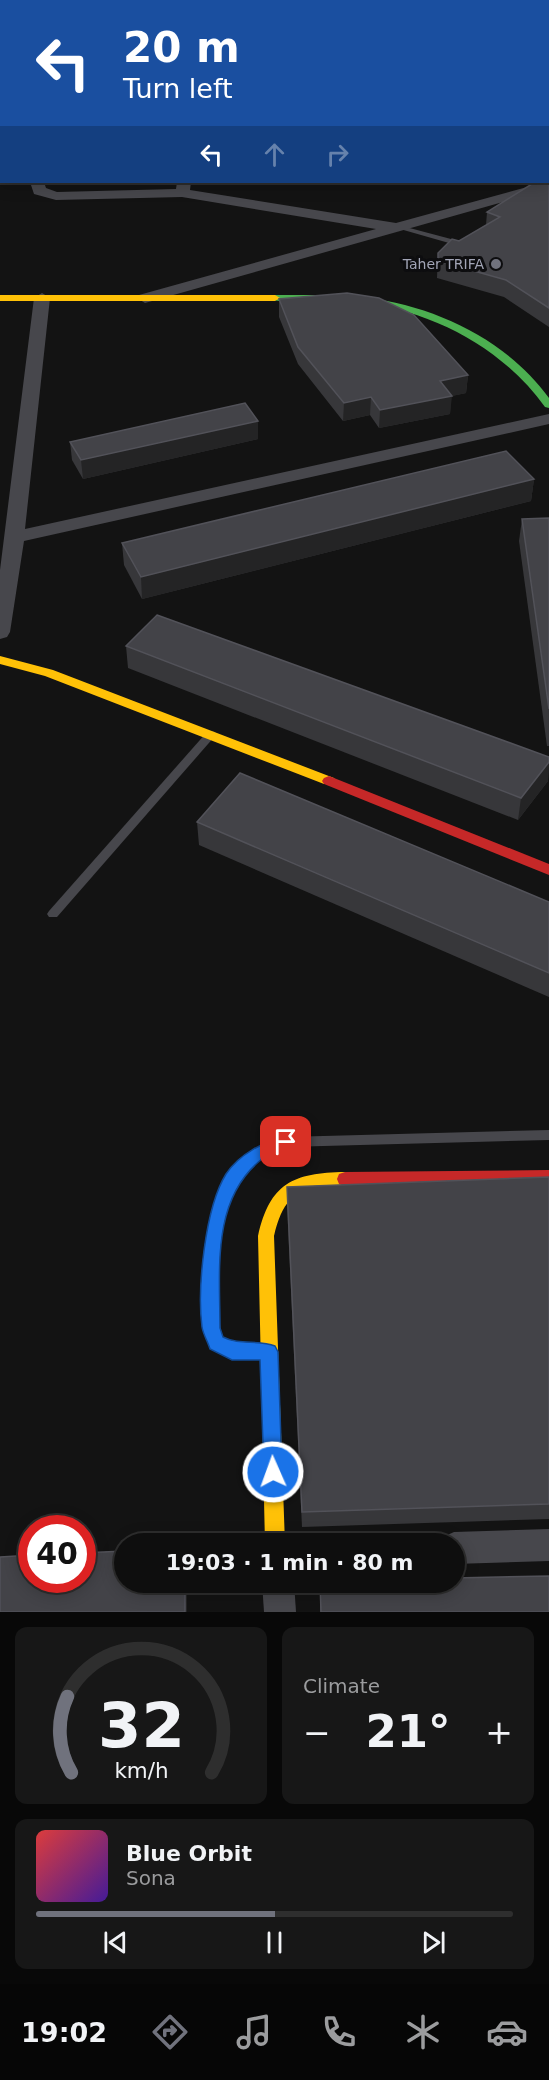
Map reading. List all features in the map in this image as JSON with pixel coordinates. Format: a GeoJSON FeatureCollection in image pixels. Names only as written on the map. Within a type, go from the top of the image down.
{"type":"FeatureCollection","features":[{"type":"Feature","properties":{"kind":"street"},"geometry":{"type":"LineString","coordinates":[[37,183],[39,191],[56,196],[183,187],[402,228]]}},
{"type":"Feature","properties":{"kind":"street"},"geometry":{"type":"LineString","coordinates":[[145,298],[402,228],[549,185]]}},
{"type":"Feature","properties":{"kind":"street"},"geometry":{"type":"LineString","coordinates":[[0,298],[332,298],[397,306],[432,318],[467,335],[516,365],[537,387],[549,405]]}},
{"type":"Feature","properties":{"kind":"street"},"geometry":{"type":"LineString","coordinates":[[0,632],[15,537],[42,298]]}},
{"type":"Feature","properties":{"kind":"street"},"geometry":{"type":"LineString","coordinates":[[15,537],[549,419]]}},
{"type":"Feature","properties":{"kind":"street"},"geometry":{"type":"LineString","coordinates":[[0,660],[49,674],[211,734],[549,870]]}},
{"type":"Feature","properties":{"kind":"street"},"geometry":{"type":"LineString","coordinates":[[275,1533],[266,1236],[270,1212],[280,1195],[296,1185],[316,1179],[549,1177]]}},
{"type":"Feature","properties":{"kind":"street"},"geometry":{"type":"LineString","coordinates":[[465,1548],[549,1545]]}},
{"type":"Feature","properties":{"kind":"street"},"geometry":{"type":"LineString","coordinates":[[279,1593],[280,1612]]}},
{"type":"Feature","properties":{"kind":"lane"},"geometry":{"type":"LineString","coordinates":[[402,228],[464,245]]}},
{"type":"Feature","properties":{"kind":"lane"},"geometry":{"type":"LineString","coordinates":[[53,914],[211,734]]}},
{"type":"Feature","properties":{"kind":"lane"},"geometry":{"type":"LineString","coordinates":[[269,1352],[232,1351],[217,1343],[211,1328],[212,1259],[217,1213],[232,1179],[257,1153],[286,1142],[549,1136]]}},
{"type":"Feature","properties":{"kind":"building","name":"Taher TRIFA"},"geometry":{"type":"Polygon","coordinates":[[[533,183],[549,183],[549,308],[506,280],[438,261],[438,253],[452,239],[459,241],[500,217],[487,212],[533,183]]]}},
{"type":"Feature","properties":{"kind":"building"},"geometry":{"type":"Polygon","coordinates":[[[347,293],[379,298],[414,315],[468,375],[440,381],[452,396],[380,410],[371,397],[344,403],[298,347],[279,299],[347,293]]]}},
{"type":"Feature","properties":{"kind":"building"},"geometry":{"type":"Polygon","coordinates":[[[245,403],[258,421],[81,460],[70,442],[245,403]]]}},
{"type":"Feature","properties":{"kind":"building"},"geometry":{"type":"Polygon","coordinates":[[[506,451],[534,479],[141,577],[122,543],[506,451]]]}},
{"type":"Feature","properties":{"kind":"building"},"geometry":{"type":"Polygon","coordinates":[[[549,518],[549,709],[522,519],[549,518]]]}},
{"type":"Feature","properties":{"kind":"building"},"geometry":{"type":"Polygon","coordinates":[[[157,615],[549,757],[549,762],[521,798],[126,646],[157,615]]]}},
{"type":"Feature","properties":{"kind":"building"},"geometry":{"type":"Polygon","coordinates":[[[240,773],[549,902],[549,973],[197,822],[240,773]]]}},
{"type":"Feature","properties":{"kind":"building"},"geometry":{"type":"Polygon","coordinates":[[[549,1177],[549,1504],[302,1512],[287,1187],[549,1177]]]}},
{"type":"Feature","properties":{"kind":"building"},"geometry":{"type":"Polygon","coordinates":[[[114,1551],[114,1593],[185,1593],[185,1612],[0,1612],[0,1557],[18,1556],[18,1593],[96,1593],[96,1552],[114,1551]]]}},
{"type":"Feature","properties":{"kind":"building"},"geometry":{"type":"Polygon","coordinates":[[[549,1576],[549,1612],[321,1612],[320,1593],[465,1593],[465,1578],[549,1576]]]}},
{"type":"Feature","properties":{"kind":"traffic: fast"},"geometry":{"type":"LineString","coordinates":[[275,298],[337,298],[369,301],[420,313],[463,331],[503,356],[536,387],[549,405]]}},
{"type":"Feature","properties":{"kind":"traffic: slow"},"geometry":{"type":"LineString","coordinates":[[0,298],[275,298]]}},
{"type":"Feature","properties":{"kind":"traffic: slow"},"geometry":{"type":"LineString","coordinates":[[0,660],[49,673],[329,781]]}},
{"type":"Feature","properties":{"kind":"traffic: slow"},"geometry":{"type":"LineString","coordinates":[[275,1533],[266,1236],[275,1206],[291,1189],[314,1181],[345,1179]]}},
{"type":"Feature","properties":{"kind":"traffic: jam"},"geometry":{"type":"LineString","coordinates":[[329,781],[549,870]]}},
{"type":"Feature","properties":{"kind":"traffic: jam"},"geometry":{"type":"LineString","coordinates":[[345,1179],[549,1177]]}},
{"type":"Feature","properties":{"kind":"place","name":"Taher TRIFA"},"geometry":{"type":"Point","coordinates":[496,264]}},
{"type":"Feature","properties":{"kind":"route"},"geometry":{"type":"LineString","coordinates":[[273,1472],[269,1352],[232,1351],[217,1343],[211,1328],[212,1259],[217,1213],[232,1179],[257,1153],[286,1142]]}}]}
